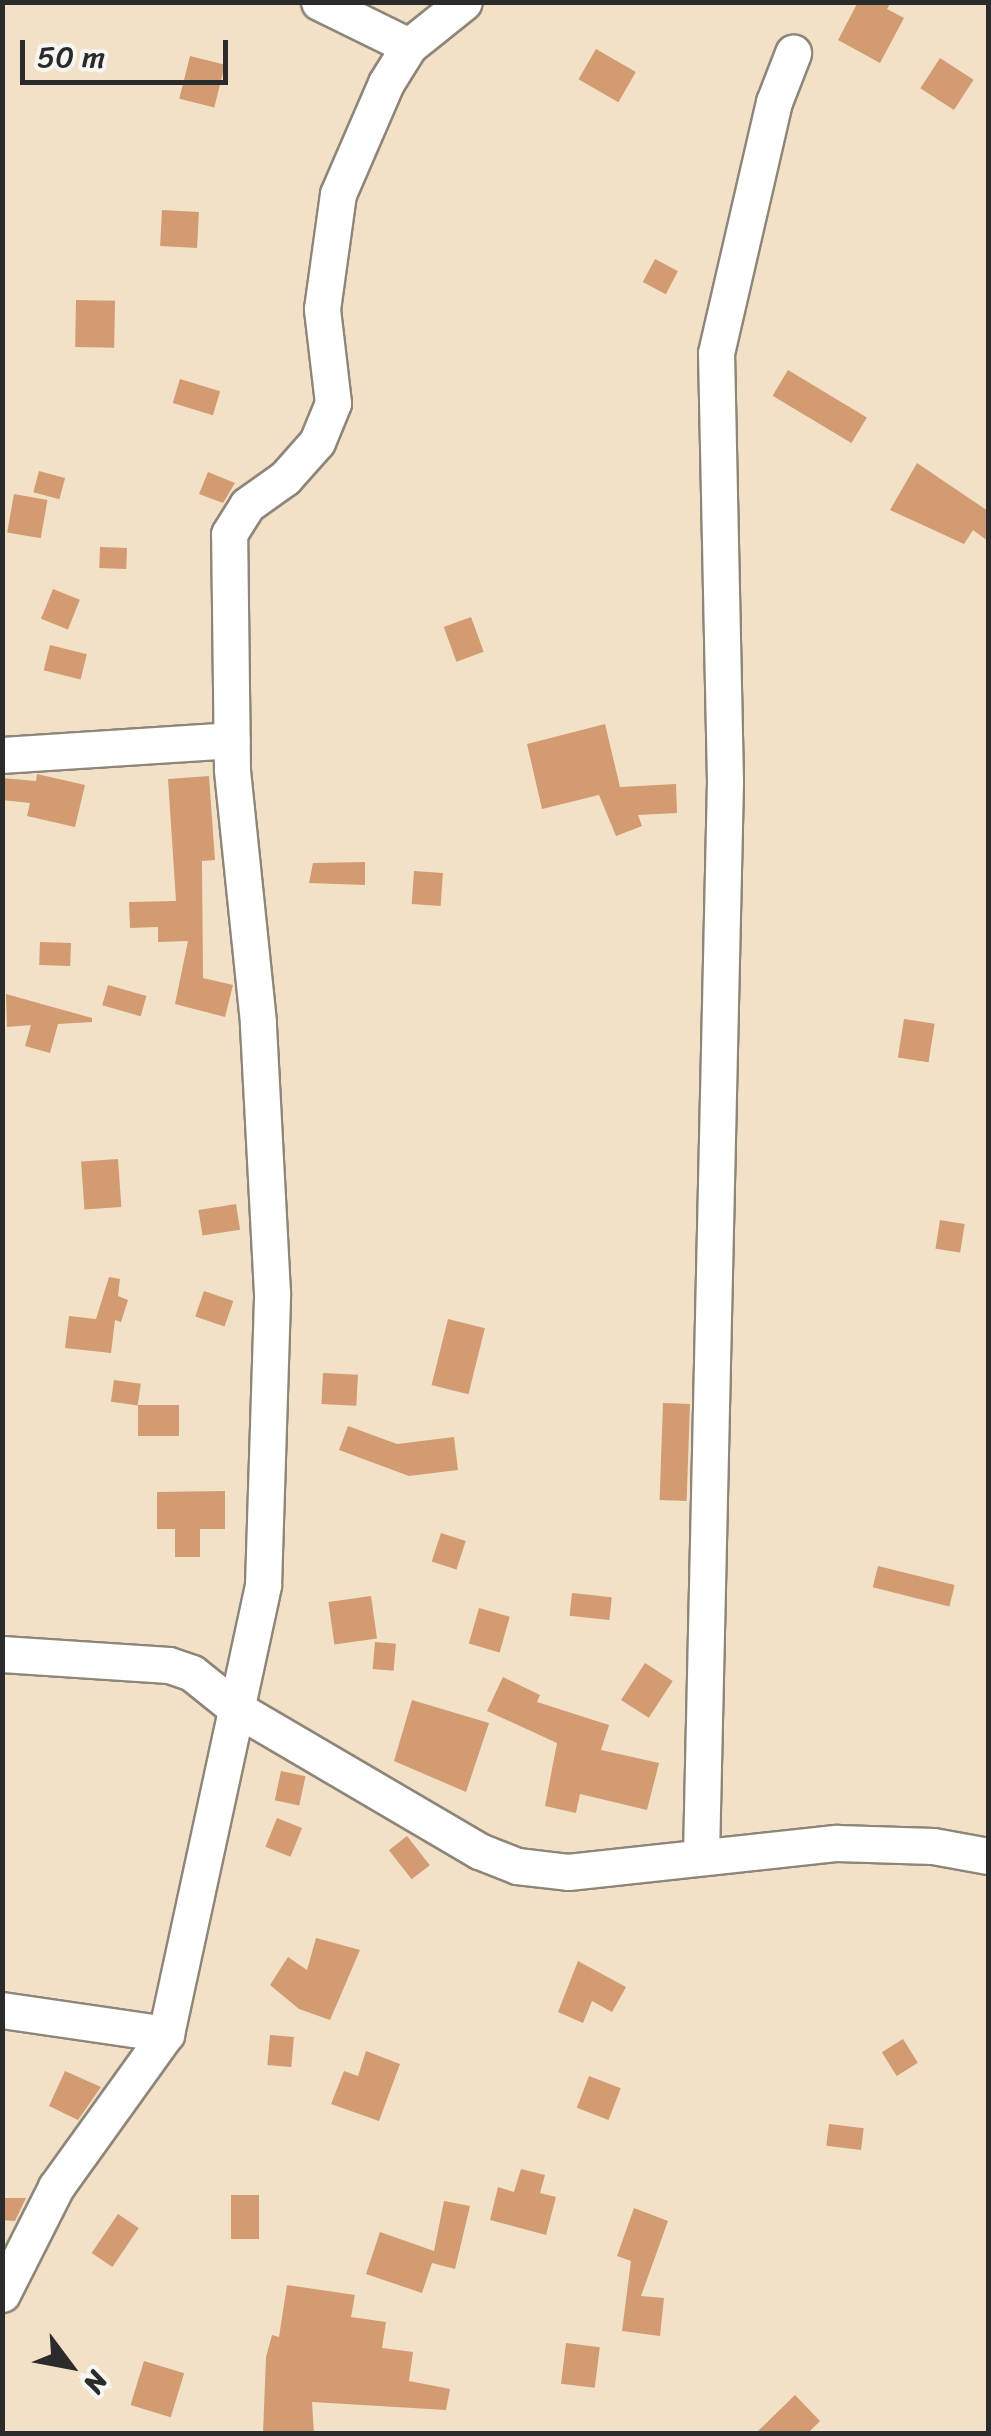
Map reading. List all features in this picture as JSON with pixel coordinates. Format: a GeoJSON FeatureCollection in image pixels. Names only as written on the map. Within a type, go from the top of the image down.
{"type":"FeatureCollection","features":[{"type":"Feature","properties":{"kind":"street"},"geometry":{"type":"LineString","coordinates":[[319,2],[409,46]]}},
{"type":"Feature","properties":{"kind":"street"},"geometry":{"type":"LineString","coordinates":[[2,2294],[56,2187],[166,2034],[264,1585],[272,1293],[258,1022],[232,740],[229,534],[247,505],[285,478],[317,442],[333,403],[322,308],[338,194],[409,46],[464,2]]}},
{"type":"Feature","properties":{"kind":"street"},"geometry":{"type":"LineString","coordinates":[[701,1856],[725,781],[716,353],[764,141],[793,53]]}},
{"type":"Feature","properties":{"kind":"street"},"geometry":{"type":"LineString","coordinates":[[2,755],[232,740]]}},
{"type":"Feature","properties":{"kind":"street"},"geometry":{"type":"LineString","coordinates":[[2,1654],[169,1665],[192,1672],[237,1709],[479,1851],[516,1866],[568,1872],[701,1856],[894,1843],[988,1856]]}},
{"type":"Feature","properties":{"kind":"street"},"geometry":{"type":"LineString","coordinates":[[2,2010],[166,2034]]}},
{"type":"Feature","properties":{"kind":"building"},"geometry":{"type":"Polygon","coordinates":[[[858,2],[891,2],[887,9],[904,18],[880,63],[838,40],[858,2]]]}},
{"type":"Feature","properties":{"kind":"building"},"geometry":{"type":"Polygon","coordinates":[[[596,49],[636,72],[618,102],[578,79],[596,49]]]}},
{"type":"Feature","properties":{"kind":"building"},"geometry":{"type":"Polygon","coordinates":[[[190,56],[225,65],[214,107],[179,99],[190,56]]]}},
{"type":"Feature","properties":{"kind":"building"},"geometry":{"type":"Polygon","coordinates":[[[940,58],[974,80],[954,110],[920,88],[940,58]]]}},
{"type":"Feature","properties":{"kind":"building"},"geometry":{"type":"Polygon","coordinates":[[[162,210],[199,212],[197,248],[160,246],[162,210]]]}},
{"type":"Feature","properties":{"kind":"building"},"geometry":{"type":"Polygon","coordinates":[[[655,259],[678,271],[666,294],[643,282],[655,259]]]}},
{"type":"Feature","properties":{"kind":"building"},"geometry":{"type":"Polygon","coordinates":[[[76,300],[115,301],[114,348],[75,347],[76,300]]]}},
{"type":"Feature","properties":{"kind":"building"},"geometry":{"type":"Polygon","coordinates":[[[788,370],[867,417],[851,443],[773,396],[788,370]]]}},
{"type":"Feature","properties":{"kind":"building"},"geometry":{"type":"Polygon","coordinates":[[[180,379],[220,391],[213,415],[173,403],[180,379]]]}},
{"type":"Feature","properties":{"kind":"building"},"geometry":{"type":"Polygon","coordinates":[[[917,463],[988,511],[988,541],[973,530],[964,544],[890,510],[917,463]]]}},
{"type":"Feature","properties":{"kind":"building"},"geometry":{"type":"Polygon","coordinates":[[[39,471],[65,478],[59,499],[33,492],[39,471]]]}},
{"type":"Feature","properties":{"kind":"building"},"geometry":{"type":"Polygon","coordinates":[[[208,472],[235,483],[223,503],[199,494],[208,472]]]}},
{"type":"Feature","properties":{"kind":"building"},"geometry":{"type":"Polygon","coordinates":[[[14,494],[47,500],[41,538],[7,532],[14,494]]]}},
{"type":"Feature","properties":{"kind":"building"},"geometry":{"type":"Polygon","coordinates":[[[100,547],[127,548],[126,569],[99,568],[100,547]]]}},
{"type":"Feature","properties":{"kind":"building"},"geometry":{"type":"Polygon","coordinates":[[[53,589],[80,600],[68,630],[41,619],[53,589]]]}},
{"type":"Feature","properties":{"kind":"building"},"geometry":{"type":"Polygon","coordinates":[[[471,617],[484,652],[456,662],[444,627],[471,617]]]}},
{"type":"Feature","properties":{"kind":"building"},"geometry":{"type":"Polygon","coordinates":[[[50,645],[87,654],[81,679],[44,670],[50,645]]]}},
{"type":"Feature","properties":{"kind":"building"},"geometry":{"type":"Polygon","coordinates":[[[605,724],[620,787],[676,784],[677,813],[638,815],[642,826],[616,836],[599,795],[542,809],[527,744],[605,724]]]}},
{"type":"Feature","properties":{"kind":"building"},"geometry":{"type":"Polygon","coordinates":[[[37,774],[85,785],[75,827],[27,816],[30,803],[2,800],[2,778],[36,781],[37,774]]]}},
{"type":"Feature","properties":{"kind":"building"},"geometry":{"type":"Polygon","coordinates":[[[209,776],[215,860],[202,861],[203,978],[233,985],[225,1017],[175,1004],[188,941],[158,942],[158,927],[130,928],[129,902],[176,901],[168,779],[209,776]]]}},
{"type":"Feature","properties":{"kind":"building"},"geometry":{"type":"Polygon","coordinates":[[[365,862],[365,885],[309,883],[313,863],[365,862]]]}},
{"type":"Feature","properties":{"kind":"building"},"geometry":{"type":"Polygon","coordinates":[[[414,871],[443,873],[441,906],[412,904],[414,871]]]}},
{"type":"Feature","properties":{"kind":"building"},"geometry":{"type":"Polygon","coordinates":[[[40,942],[71,943],[70,966],[39,965],[40,942]]]}},
{"type":"Feature","properties":{"kind":"building"},"geometry":{"type":"Polygon","coordinates":[[[108,985],[146,996],[141,1016],[102,1005],[108,985]]]}},
{"type":"Feature","properties":{"kind":"building"},"geometry":{"type":"Polygon","coordinates":[[[6,994],[92,1018],[92,1022],[58,1024],[50,1053],[25,1046],[31,1025],[7,1027],[6,994]]]}},
{"type":"Feature","properties":{"kind":"building"},"geometry":{"type":"Polygon","coordinates":[[[904,1019],[935,1024],[929,1062],[898,1058],[904,1019]]]}},
{"type":"Feature","properties":{"kind":"building"},"geometry":{"type":"Polygon","coordinates":[[[118,1159],[121,1207],[84,1209],[81,1162],[118,1159]]]}},
{"type":"Feature","properties":{"kind":"building"},"geometry":{"type":"Polygon","coordinates":[[[236,1204],[240,1230],[203,1236],[198,1210],[236,1204]]]}},
{"type":"Feature","properties":{"kind":"building"},"geometry":{"type":"Polygon","coordinates":[[[940,1220],[965,1224],[960,1253],[935,1249],[940,1220]]]}},
{"type":"Feature","properties":{"kind":"building"},"geometry":{"type":"Polygon","coordinates":[[[109,1277],[120,1279],[118,1296],[128,1300],[121,1322],[115,1320],[111,1353],[65,1348],[69,1316],[96,1319],[109,1277]]]}},
{"type":"Feature","properties":{"kind":"building"},"geometry":{"type":"Polygon","coordinates":[[[204,1291],[233,1301],[225,1327],[195,1317],[204,1291]]]}},
{"type":"Feature","properties":{"kind":"building"},"geometry":{"type":"Polygon","coordinates":[[[448,1319],[485,1328],[468,1394],[432,1385],[448,1319]]]}},
{"type":"Feature","properties":{"kind":"building"},"geometry":{"type":"Polygon","coordinates":[[[323,1373],[358,1375],[356,1406],[321,1404],[323,1373]]]}},
{"type":"Feature","properties":{"kind":"building"},"geometry":{"type":"Polygon","coordinates":[[[114,1380],[141,1384],[138,1406],[111,1402],[114,1380]]]}},
{"type":"Feature","properties":{"kind":"building"},"geometry":{"type":"Polygon","coordinates":[[[663,1403],[690,1404],[687,1501],[660,1500],[663,1403]]]}},
{"type":"Feature","properties":{"kind":"building"},"geometry":{"type":"Polygon","coordinates":[[[138,1405],[179,1405],[179,1436],[138,1436],[138,1405]]]}},
{"type":"Feature","properties":{"kind":"building"},"geometry":{"type":"Polygon","coordinates":[[[348,1426],[397,1444],[454,1437],[458,1470],[409,1476],[339,1450],[348,1426]]]}},
{"type":"Feature","properties":{"kind":"building"},"geometry":{"type":"Polygon","coordinates":[[[225,1491],[225,1529],[200,1529],[200,1557],[175,1557],[175,1529],[157,1529],[157,1492],[225,1491]]]}},
{"type":"Feature","properties":{"kind":"building"},"geometry":{"type":"Polygon","coordinates":[[[441,1533],[466,1541],[456,1570],[432,1562],[441,1533]]]}},
{"type":"Feature","properties":{"kind":"building"},"geometry":{"type":"Polygon","coordinates":[[[878,1566],[955,1585],[949,1606],[873,1587],[878,1566]]]}},
{"type":"Feature","properties":{"kind":"building"},"geometry":{"type":"Polygon","coordinates":[[[572,1593],[612,1597],[609,1620],[570,1616],[572,1593]]]}},
{"type":"Feature","properties":{"kind":"building"},"geometry":{"type":"Polygon","coordinates":[[[371,1596],[377,1639],[334,1645],[328,1602],[371,1596]]]}},
{"type":"Feature","properties":{"kind":"building"},"geometry":{"type":"Polygon","coordinates":[[[479,1608],[510,1617],[500,1652],[469,1644],[479,1608]]]}},
{"type":"Feature","properties":{"kind":"building"},"geometry":{"type":"Polygon","coordinates":[[[375,1642],[396,1644],[394,1671],[373,1669],[375,1642]]]}},
{"type":"Feature","properties":{"kind":"building"},"geometry":{"type":"Polygon","coordinates":[[[645,1663],[673,1681],[649,1718],[621,1700],[645,1663]]]}},
{"type":"Feature","properties":{"kind":"building"},"geometry":{"type":"Polygon","coordinates":[[[503,1677],[540,1695],[537,1702],[609,1725],[601,1750],[659,1763],[647,1810],[580,1794],[576,1813],[545,1806],[557,1743],[487,1711],[503,1677]]]}},
{"type":"Feature","properties":{"kind":"building"},"geometry":{"type":"Polygon","coordinates":[[[412,1700],[489,1723],[466,1792],[394,1761],[412,1700]]]}},
{"type":"Feature","properties":{"kind":"building"},"geometry":{"type":"Polygon","coordinates":[[[281,1771],[305,1776],[299,1806],[275,1800],[281,1771]]]}},
{"type":"Feature","properties":{"kind":"building"},"geometry":{"type":"Polygon","coordinates":[[[277,1818],[302,1828],[290,1857],[265,1847],[277,1818]]]}},
{"type":"Feature","properties":{"kind":"building"},"geometry":{"type":"Polygon","coordinates":[[[407,1836],[430,1865],[412,1879],[389,1850],[407,1836]]]}},
{"type":"Feature","properties":{"kind":"building"},"geometry":{"type":"Polygon","coordinates":[[[316,1938],[360,1950],[330,2020],[299,2009],[270,1985],[288,1957],[307,1970],[316,1938]]]}},
{"type":"Feature","properties":{"kind":"building"},"geometry":{"type":"Polygon","coordinates":[[[578,1961],[626,1987],[612,2012],[592,2001],[583,2023],[558,2012],[578,1961]]]}},
{"type":"Feature","properties":{"kind":"building"},"geometry":{"type":"Polygon","coordinates":[[[270,2035],[294,2037],[291,2067],[267,2065],[270,2035]]]}},
{"type":"Feature","properties":{"kind":"building"},"geometry":{"type":"Polygon","coordinates":[[[903,2039],[918,2063],[897,2076],[882,2052],[903,2039]]]}},
{"type":"Feature","properties":{"kind":"building"},"geometry":{"type":"Polygon","coordinates":[[[366,2051],[400,2064],[379,2121],[331,2104],[344,2071],[358,2076],[366,2051]]]}},
{"type":"Feature","properties":{"kind":"building"},"geometry":{"type":"Polygon","coordinates":[[[65,2071],[101,2087],[78,2120],[49,2106],[65,2071]]]}},
{"type":"Feature","properties":{"kind":"building"},"geometry":{"type":"Polygon","coordinates":[[[589,2076],[621,2088],[609,2120],[577,2108],[589,2076]]]}},
{"type":"Feature","properties":{"kind":"building"},"geometry":{"type":"Polygon","coordinates":[[[829,2124],[864,2128],[861,2150],[826,2146],[829,2124]]]}},
{"type":"Feature","properties":{"kind":"building"},"geometry":{"type":"Polygon","coordinates":[[[521,2169],[545,2175],[540,2193],[556,2197],[546,2235],[490,2220],[498,2187],[514,2192],[521,2169]]]}},
{"type":"Feature","properties":{"kind":"building"},"geometry":{"type":"Polygon","coordinates":[[[231,2195],[259,2195],[259,2239],[231,2239],[231,2195]]]}},
{"type":"Feature","properties":{"kind":"building"},"geometry":{"type":"Polygon","coordinates":[[[2,2198],[26,2198],[15,2221],[2,2220],[2,2198]]]}},
{"type":"Feature","properties":{"kind":"building"},"geometry":{"type":"Polygon","coordinates":[[[444,2201],[470,2206],[455,2269],[432,2263],[422,2293],[366,2274],[380,2232],[434,2251],[444,2201]]]}},
{"type":"Feature","properties":{"kind":"building"},"geometry":{"type":"Polygon","coordinates":[[[634,2208],[668,2221],[641,2296],[664,2298],[660,2336],[622,2331],[631,2261],[617,2256],[634,2208]]]}},
{"type":"Feature","properties":{"kind":"building"},"geometry":{"type":"Polygon","coordinates":[[[118,2214],[139,2228],[112,2267],[92,2253],[118,2214]]]}},
{"type":"Feature","properties":{"kind":"building"},"geometry":{"type":"Polygon","coordinates":[[[287,2285],[355,2295],[351,2317],[386,2322],[382,2348],[413,2352],[409,2381],[450,2389],[446,2410],[312,2402],[314,2434],[263,2434],[266,2357],[272,2335],[279,2337],[287,2285]]]}},
{"type":"Feature","properties":{"kind":"building"},"geometry":{"type":"Polygon","coordinates":[[[566,2343],[600,2347],[595,2388],[561,2384],[566,2343]]]}},
{"type":"Feature","properties":{"kind":"building"},"geometry":{"type":"Polygon","coordinates":[[[144,2361],[184,2373],[171,2417],[131,2405],[144,2361]]]}},
{"type":"Feature","properties":{"kind":"building"},"geometry":{"type":"Polygon","coordinates":[[[795,2395],[820,2421],[807,2434],[755,2434],[795,2395]]]}}]}
